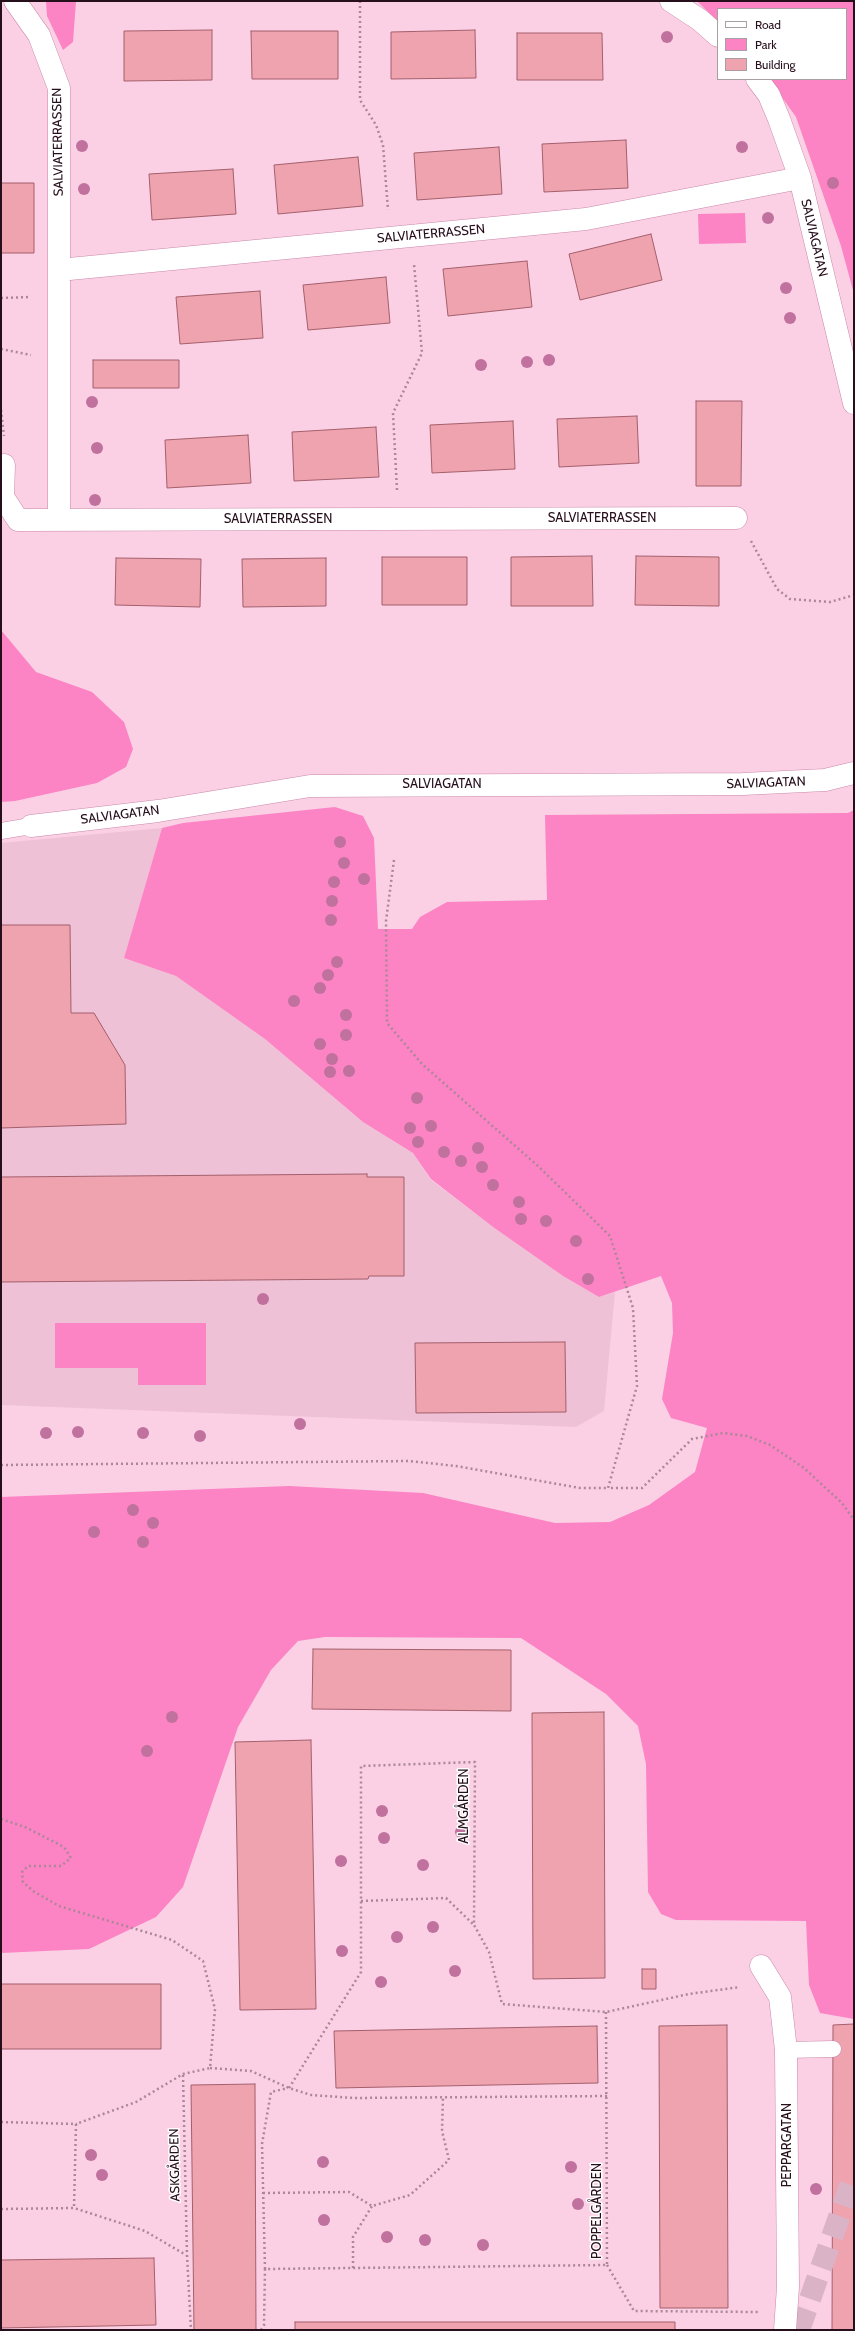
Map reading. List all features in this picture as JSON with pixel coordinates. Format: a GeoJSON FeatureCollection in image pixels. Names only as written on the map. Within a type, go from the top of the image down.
{"type":"FeatureCollection","features":[{"type":"Feature","properties":{"kind":"street","name":"SALVIATERRASSEN"},"geometry":{"type":"LineString","coordinates":[[15,1],[39,34],[59,88],[59,520]]}},
{"type":"Feature","properties":{"kind":"street"},"geometry":{"type":"LineString","coordinates":[[671,1],[700,20],[717,35]]}},
{"type":"Feature","properties":{"kind":"street","name":"SALVIAGATAN"},"geometry":{"type":"LineString","coordinates":[[758,80],[769,96],[779,119],[800,178],[854,403]]}},
{"type":"Feature","properties":{"kind":"street","name":"SALVIATERRASSEN"},"geometry":{"type":"LineString","coordinates":[[59,270],[586,219],[800,178]]}},
{"type":"Feature","properties":{"kind":"street","name":"SALVIATERRASSEN"},"geometry":{"type":"LineString","coordinates":[[4,464],[3,497],[18,520],[736,518]]}},
{"type":"Feature","properties":{"kind":"street","name":"SALVIAGATAN"},"geometry":{"type":"LineString","coordinates":[[31,826],[158,811],[310,786],[743,784],[825,780],[854,773]]}},
{"type":"Feature","properties":{"kind":"street","name":"PEPPARGATAN"},"geometry":{"type":"LineString","coordinates":[[766,1974],[780,1997],[786,2050],[788,2287],[786,2323]]}},
{"type":"Feature","properties":{"kind":"lane"},"geometry":{"type":"LineString","coordinates":[[1,831],[31,826]]}},
{"type":"Feature","properties":{"kind":"lane"},"geometry":{"type":"LineString","coordinates":[[786,2050],[833,2049]]}},
{"type":"Feature","properties":{"kind":"path"},"geometry":{"type":"LineString","coordinates":[[360,1],[360,100],[376,125],[384,151],[390,238]]}},
{"type":"Feature","properties":{"kind":"path"},"geometry":{"type":"LineString","coordinates":[[398,519],[393,414],[422,353],[411,236]]}},
{"type":"Feature","properties":{"kind":"path"},"geometry":{"type":"LineString","coordinates":[[1,298],[35,297]]}},
{"type":"Feature","properties":{"kind":"path"},"geometry":{"type":"LineString","coordinates":[[1,349],[34,356]]}},
{"type":"Feature","properties":{"kind":"path"},"geometry":{"type":"LineString","coordinates":[[736,518],[749,536],[777,589],[790,599],[830,602],[854,595]]}},
{"type":"Feature","properties":{"kind":"path"},"geometry":{"type":"LineString","coordinates":[[394,860],[386,921],[387,1023],[422,1064],[538,1166],[610,1236],[633,1308],[637,1386],[608,1488]]}},
{"type":"Feature","properties":{"kind":"path"},"geometry":{"type":"LineString","coordinates":[[1,1465],[409,1461],[456,1466],[580,1488],[642,1488],[692,1439],[723,1433],[747,1436],[770,1445],[804,1468],[842,1504],[854,1520]]}},
{"type":"Feature","properties":{"kind":"path","name":"ALMGÅRDEN"},"geometry":{"type":"LineString","coordinates":[[289,2088],[361,1972],[361,1766],[475,1762],[474,1925],[489,1952],[502,2004],[606,2012],[689,1994],[766,1974]]}},
{"type":"Feature","properties":{"kind":"path"},"geometry":{"type":"LineString","coordinates":[[1,1820],[25,1827],[64,1847],[71,1858],[61,1866],[28,1866],[22,1872],[24,1882],[33,1891],[59,1906],[172,1940],[203,1961],[215,2009],[210,2068]]}},
{"type":"Feature","properties":{"kind":"path"},"geometry":{"type":"LineString","coordinates":[[361,1901],[446,1898],[474,1925]]}},
{"type":"Feature","properties":{"kind":"path","name":"POPPELGÅRDEN"},"geometry":{"type":"LineString","coordinates":[[265,2269],[607,2265],[608,2096],[606,2012]]}},
{"type":"Feature","properties":{"kind":"path"},"geometry":{"type":"LineString","coordinates":[[1,2122],[76,2124],[136,2102],[183,2074],[210,2068],[251,2071],[289,2088],[311,2095],[443,2097],[608,2096]]}},
{"type":"Feature","properties":{"kind":"path","name":"ASKGÅRDEN"},"geometry":{"type":"LineString","coordinates":[[183,2074],[187,2255],[191,2330]]}},
{"type":"Feature","properties":{"kind":"path"},"geometry":{"type":"LineString","coordinates":[[261,2330],[264,2325],[265,2269],[262,2144],[271,2092],[289,2088]]}},
{"type":"Feature","properties":{"kind":"path"},"geometry":{"type":"LineString","coordinates":[[353,2268],[354,2237],[372,2206],[410,2195],[449,2160],[442,2131],[443,2097]]}},
{"type":"Feature","properties":{"kind":"path"},"geometry":{"type":"LineString","coordinates":[[74,2208],[76,2124]]}},
{"type":"Feature","properties":{"kind":"path"},"geometry":{"type":"LineString","coordinates":[[263,2194],[349,2192],[372,2206]]}},
{"type":"Feature","properties":{"kind":"path"},"geometry":{"type":"LineString","coordinates":[[1,2209],[74,2208],[146,2231],[187,2255]]}},
{"type":"Feature","properties":{"kind":"path"},"geometry":{"type":"LineString","coordinates":[[607,2265],[634,2311],[766,2312],[786,2323]]}},
{"type":"Feature","properties":{"kind":"shaded area"},"geometry":{"type":"Polygon","coordinates":[[[162,828],[124,958],[176,976],[265,1039],[363,1122],[413,1153],[431,1180],[493,1227],[563,1276],[599,1297],[615,1292],[604,1411],[576,1427],[1,1405],[1,843],[162,828]]]}},
{"type":"Feature","properties":{"kind":"green space"},"geometry":{"type":"Polygon","coordinates":[[[46,1],[76,1],[73,42],[63,50],[47,16],[46,1]]]}},
{"type":"Feature","properties":{"kind":"green space"},"geometry":{"type":"Polygon","coordinates":[[[697,1],[854,1],[854,294],[841,246],[796,117],[770,80],[847,80],[847,8],[717,8],[717,21],[697,1]]]}},
{"type":"Feature","properties":{"kind":"green space"},"geometry":{"type":"Polygon","coordinates":[[[745,213],[746,243],[699,244],[698,214],[745,213]]]}},
{"type":"Feature","properties":{"kind":"green space"},"geometry":{"type":"Polygon","coordinates":[[[1,630],[36,672],[92,692],[124,722],[133,749],[126,767],[97,783],[15,801],[1,802],[1,630]]]}},
{"type":"Feature","properties":{"kind":"green space"},"geometry":{"type":"Polygon","coordinates":[[[335,807],[363,816],[374,838],[378,929],[412,929],[420,917],[447,902],[547,900],[545,815],[848,813],[854,810],[854,2019],[820,2013],[809,1985],[806,1921],[676,1920],[661,1914],[648,1892],[646,1764],[638,1726],[606,1694],[521,1638],[325,1637],[298,1641],[271,1670],[238,1727],[183,1887],[156,1917],[89,1949],[1,1953],[1,1497],[289,1486],[423,1493],[555,1523],[610,1522],[649,1505],[695,1472],[707,1428],[671,1418],[662,1399],[673,1333],[672,1303],[661,1276],[599,1297],[563,1276],[493,1227],[431,1179],[413,1153],[363,1122],[265,1039],[176,976],[124,958],[162,828],[183,823],[335,807]]]}},
{"type":"Feature","properties":{"kind":"green space"},"geometry":{"type":"Polygon","coordinates":[[[55,1323],[206,1323],[206,1385],[138,1385],[138,1368],[55,1368],[55,1323]]]}},
{"type":"Feature","properties":{"kind":"building"},"geometry":{"type":"Polygon","coordinates":[[[212,30],[212,80],[124,81],[124,31],[212,30]]]}},
{"type":"Feature","properties":{"kind":"building"},"geometry":{"type":"Polygon","coordinates":[[[475,30],[476,78],[391,79],[391,32],[475,30]]]}},
{"type":"Feature","properties":{"kind":"building"},"geometry":{"type":"Polygon","coordinates":[[[251,31],[338,31],[338,79],[252,79],[251,31]]]}},
{"type":"Feature","properties":{"kind":"building"},"geometry":{"type":"Polygon","coordinates":[[[517,33],[602,33],[603,80],[517,80],[517,33]]]}},
{"type":"Feature","properties":{"kind":"building"},"geometry":{"type":"Polygon","coordinates":[[[626,140],[628,188],[544,192],[542,144],[626,140]]]}},
{"type":"Feature","properties":{"kind":"building"},"geometry":{"type":"Polygon","coordinates":[[[499,147],[502,194],[417,200],[414,153],[499,147]]]}},
{"type":"Feature","properties":{"kind":"building"},"geometry":{"type":"Polygon","coordinates":[[[358,157],[363,206],[278,214],[274,165],[358,157]]]}},
{"type":"Feature","properties":{"kind":"building"},"geometry":{"type":"Polygon","coordinates":[[[233,169],[236,214],[152,220],[149,174],[233,169]]]}},
{"type":"Feature","properties":{"kind":"building"},"geometry":{"type":"Polygon","coordinates":[[[1,183],[34,183],[34,253],[1,253],[1,183]]]}},
{"type":"Feature","properties":{"kind":"building"},"geometry":{"type":"Polygon","coordinates":[[[651,234],[662,280],[580,300],[569,254],[651,234]]]}},
{"type":"Feature","properties":{"kind":"building"},"geometry":{"type":"Polygon","coordinates":[[[527,261],[532,307],[448,316],[443,269],[527,261]]]}},
{"type":"Feature","properties":{"kind":"building"},"geometry":{"type":"Polygon","coordinates":[[[386,277],[390,323],[308,330],[303,285],[386,277]]]}},
{"type":"Feature","properties":{"kind":"building"},"geometry":{"type":"Polygon","coordinates":[[[260,291],[263,338],[180,344],[176,297],[260,291]]]}},
{"type":"Feature","properties":{"kind":"building"},"geometry":{"type":"Polygon","coordinates":[[[93,360],[179,360],[179,388],[93,388],[93,360]]]}},
{"type":"Feature","properties":{"kind":"building"},"geometry":{"type":"Polygon","coordinates":[[[696,401],[742,401],[741,486],[696,486],[696,401]]]}},
{"type":"Feature","properties":{"kind":"building"},"geometry":{"type":"Polygon","coordinates":[[[637,416],[639,463],[559,467],[557,419],[637,416]]]}},
{"type":"Feature","properties":{"kind":"building"},"geometry":{"type":"Polygon","coordinates":[[[513,421],[515,469],[432,473],[430,425],[513,421]]]}},
{"type":"Feature","properties":{"kind":"building"},"geometry":{"type":"Polygon","coordinates":[[[376,427],[379,477],[294,481],[292,432],[376,427]]]}},
{"type":"Feature","properties":{"kind":"building"},"geometry":{"type":"Polygon","coordinates":[[[248,435],[251,483],[167,488],[165,440],[248,435]]]}},
{"type":"Feature","properties":{"kind":"building"},"geometry":{"type":"Polygon","coordinates":[[[592,556],[593,606],[511,606],[511,557],[592,556]]]}},
{"type":"Feature","properties":{"kind":"building"},"geometry":{"type":"Polygon","coordinates":[[[636,556],[719,557],[719,606],[635,605],[636,556]]]}},
{"type":"Feature","properties":{"kind":"building"},"geometry":{"type":"Polygon","coordinates":[[[382,557],[467,557],[467,605],[382,605],[382,557]]]}},
{"type":"Feature","properties":{"kind":"building"},"geometry":{"type":"Polygon","coordinates":[[[116,558],[201,559],[200,607],[115,605],[116,558]]]}},
{"type":"Feature","properties":{"kind":"building"},"geometry":{"type":"Polygon","coordinates":[[[326,558],[326,606],[243,607],[242,559],[326,558]]]}},
{"type":"Feature","properties":{"kind":"building"},"geometry":{"type":"Polygon","coordinates":[[[1,925],[70,925],[71,1013],[94,1013],[125,1065],[126,1124],[1,1128],[1,925]]]}},
{"type":"Feature","properties":{"kind":"building"},"geometry":{"type":"Polygon","coordinates":[[[367,1174],[367,1177],[404,1177],[404,1276],[369,1276],[368,1279],[1,1282],[1,1177],[367,1174]]]}},
{"type":"Feature","properties":{"kind":"building"},"geometry":{"type":"Polygon","coordinates":[[[565,1342],[566,1412],[416,1413],[415,1343],[565,1342]]]}},
{"type":"Feature","properties":{"kind":"building"},"geometry":{"type":"Polygon","coordinates":[[[313,1649],[511,1650],[511,1711],[312,1709],[313,1649]]]}},
{"type":"Feature","properties":{"kind":"building"},"geometry":{"type":"Polygon","coordinates":[[[604,1712],[605,1978],[533,1979],[532,1713],[604,1712]]]}},
{"type":"Feature","properties":{"kind":"building"},"geometry":{"type":"Polygon","coordinates":[[[311,1740],[316,2009],[240,2010],[235,1742],[311,1740]]]}},
{"type":"Feature","properties":{"kind":"building"},"geometry":{"type":"Polygon","coordinates":[[[642,1969],[656,1969],[656,1989],[642,1989],[642,1969]]]}},
{"type":"Feature","properties":{"kind":"building"},"geometry":{"type":"Polygon","coordinates":[[[1,1984],[161,1984],[161,2049],[1,2049],[1,1984]]]}},
{"type":"Feature","properties":{"kind":"building"},"geometry":{"type":"Polygon","coordinates":[[[854,2024],[854,2330],[832,2330],[833,2025],[854,2024]]]}},
{"type":"Feature","properties":{"kind":"building"},"geometry":{"type":"Polygon","coordinates":[[[727,2025],[728,2308],[660,2308],[659,2026],[727,2025]]]}},
{"type":"Feature","properties":{"kind":"building"},"geometry":{"type":"Polygon","coordinates":[[[597,2026],[598,2083],[336,2088],[334,2031],[597,2026]]]}},
{"type":"Feature","properties":{"kind":"building"},"geometry":{"type":"Polygon","coordinates":[[[255,2084],[256,2330],[194,2330],[191,2085],[255,2084]]]}},
{"type":"Feature","properties":{"kind":"building"},"geometry":{"type":"Polygon","coordinates":[[[154,2258],[156,2325],[1,2328],[1,2260],[154,2258]]]}},
{"type":"Feature","properties":{"kind":"building"},"geometry":{"type":"Polygon","coordinates":[[[295,2322],[675,2322],[675,2330],[295,2330],[295,2322]]]}},
{"type":"Feature","properties":{"kind":"tunnel"},"geometry":{"type":"LineString","coordinates":[[799,2330],[854,2175]]}}]}
